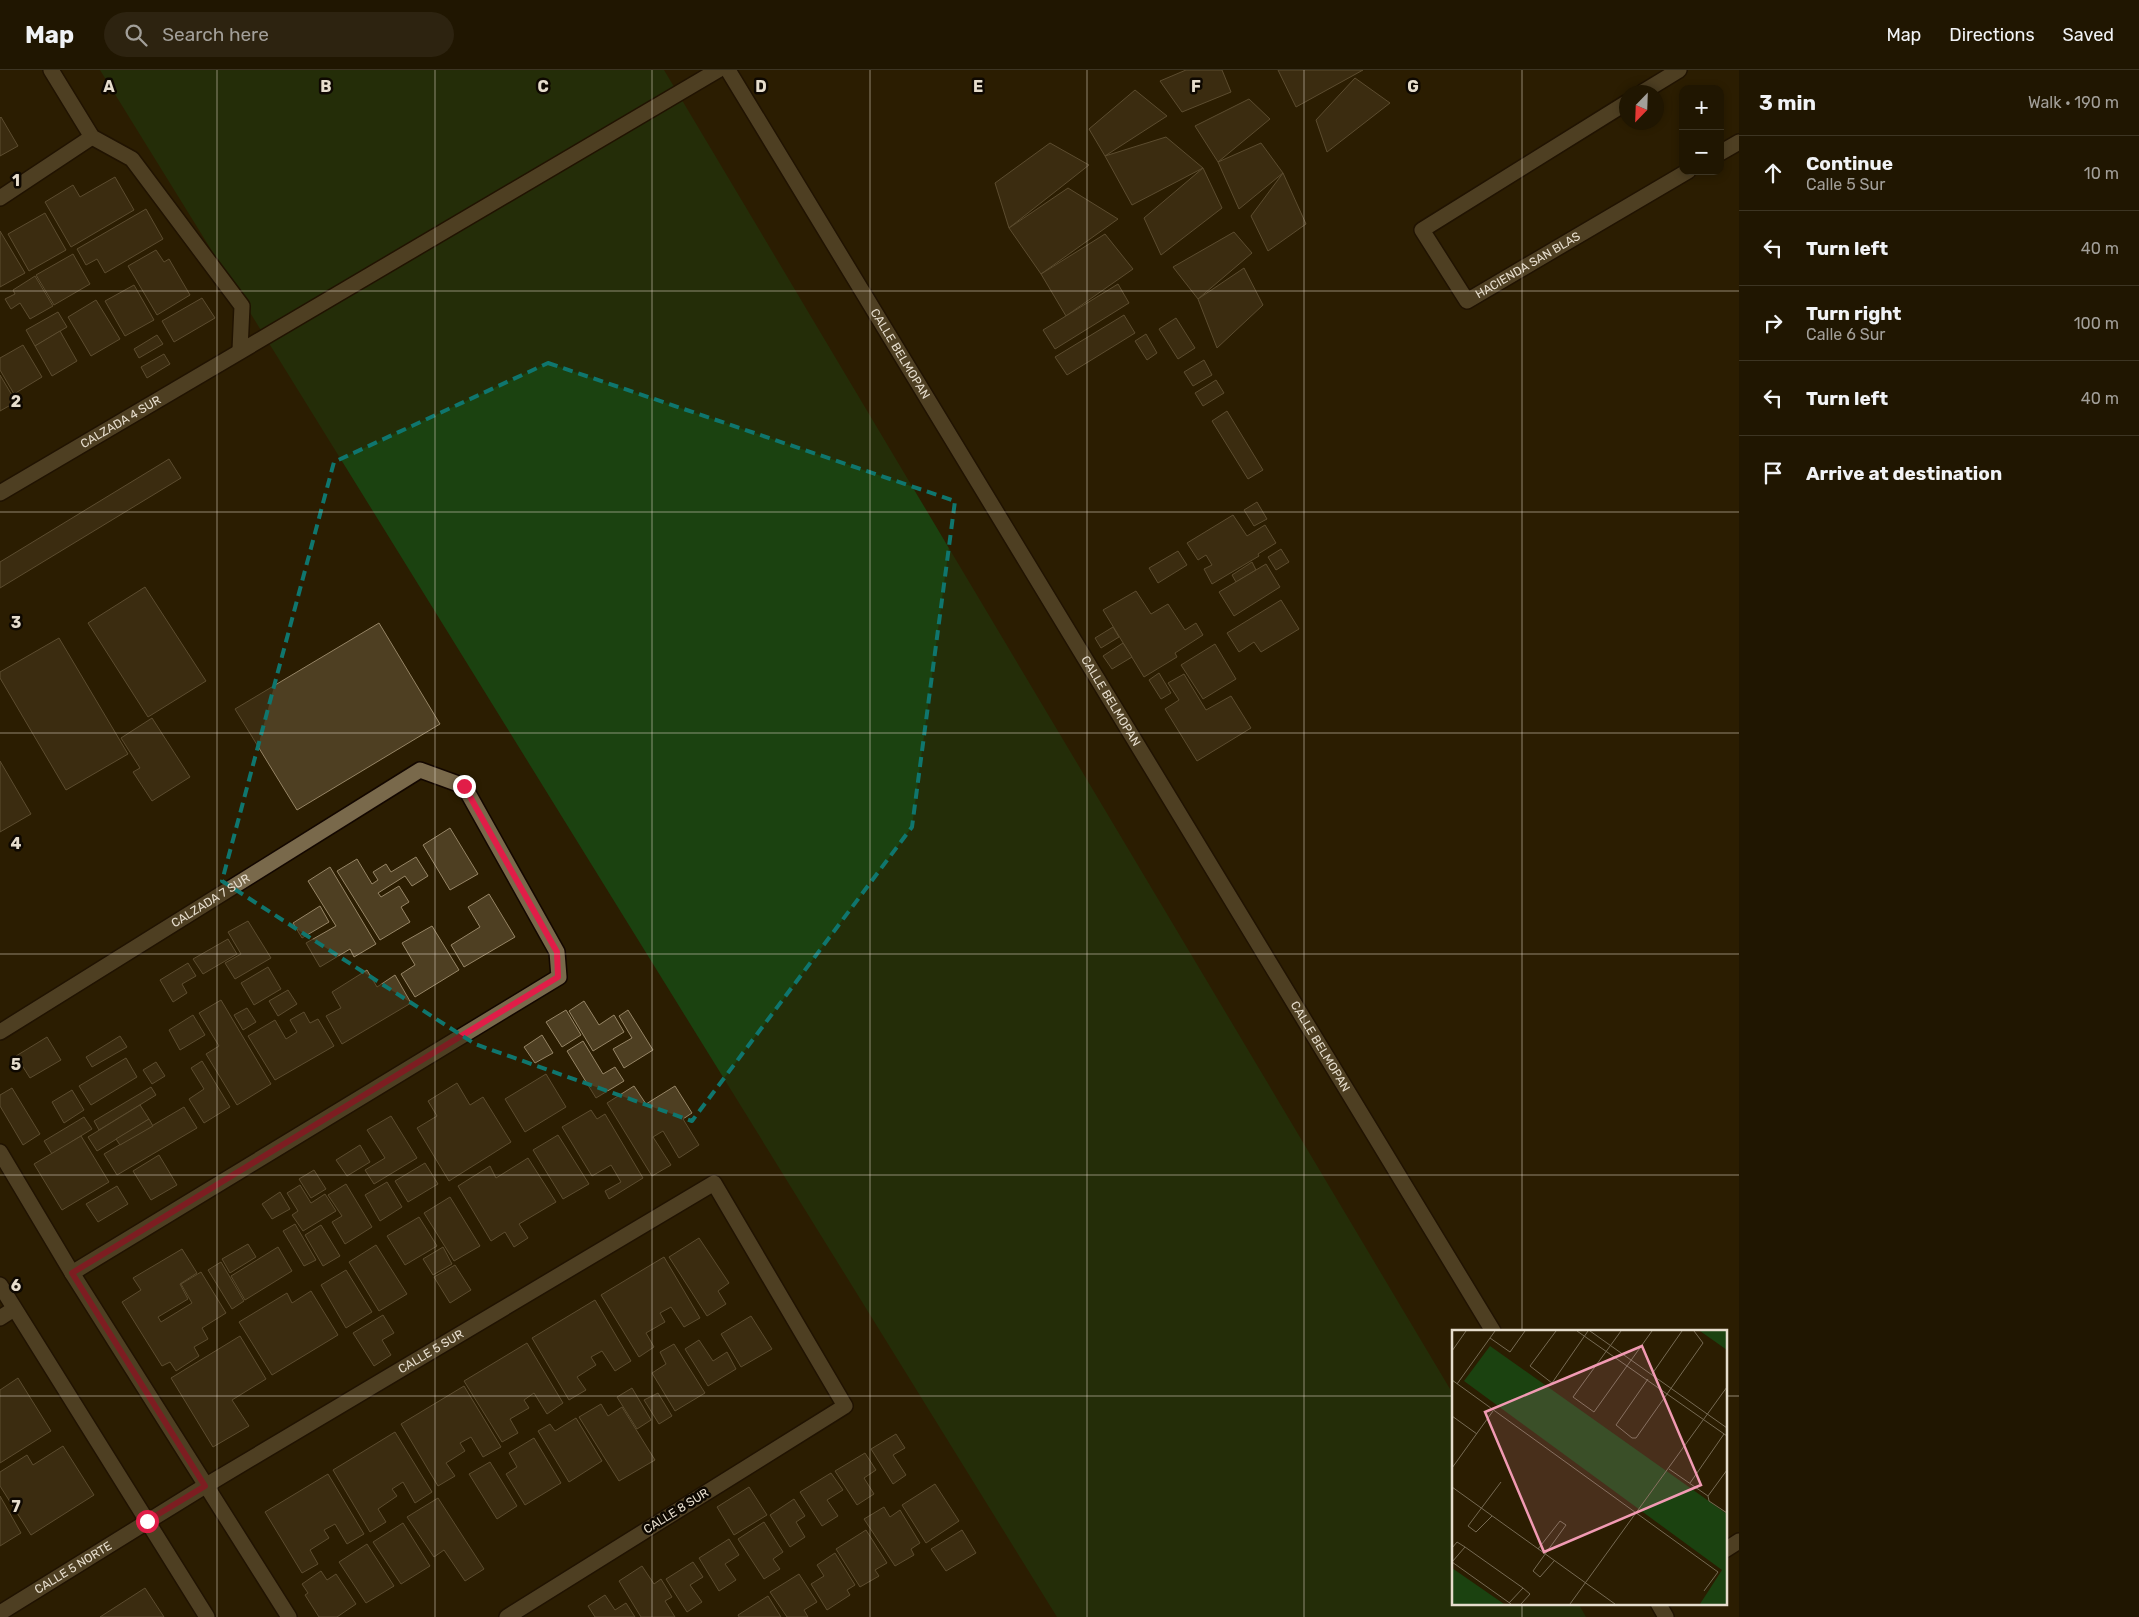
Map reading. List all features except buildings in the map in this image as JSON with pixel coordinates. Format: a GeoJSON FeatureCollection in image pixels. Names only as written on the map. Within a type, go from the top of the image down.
{"type":"FeatureCollection","features":[{"type":"Feature","properties":{"kind":"street"},"geometry":{"type":"LineString","coordinates":[[51,70],[92,137],[132,159],[242,306],[240,350]]}},
{"type":"Feature","properties":{"kind":"street","name":"CALZADA 4 SUR"},"geometry":{"type":"LineString","coordinates":[[0,493],[718,70]]}},
{"type":"Feature","properties":{"kind":"street","name":"CALLE BELMOPAN"},"geometry":{"type":"LineString","coordinates":[[728,70],[1492,1330]]}},
{"type":"Feature","properties":{"kind":"street"},"geometry":{"type":"LineString","coordinates":[[1654,85],[1679,70]]}},
{"type":"Feature","properties":{"kind":"street","name":"HACIENDA SAN BLAS"},"geometry":{"type":"LineString","coordinates":[[1619,107],[1422,230],[1467,301],[1681,175]]}},
{"type":"Feature","properties":{"kind":"street"},"geometry":{"type":"LineString","coordinates":[[0,198],[92,137]]}},
{"type":"Feature","properties":{"kind":"street"},"geometry":{"type":"LineString","coordinates":[[1724,151],[1739,142]]}},
{"type":"Feature","properties":{"kind":"street","name":"CALZADA 7 SUR"},"geometry":{"type":"LineString","coordinates":[[0,1032],[420,770],[464,786],[557,952],[558,977],[72,1273]]}},
{"type":"Feature","properties":{"kind":"street"},"geometry":{"type":"LineString","coordinates":[[0,1152],[72,1273],[289,1617]]}},
{"type":"Feature","properties":{"kind":"street","name":"CALLE 5 SUR"},"geometry":{"type":"LineString","coordinates":[[147,1521],[714,1183],[845,1406]]}},
{"type":"Feature","properties":{"kind":"street"},"geometry":{"type":"LineString","coordinates":[[0,1285],[207,1617]]}},
{"type":"Feature","properties":{"kind":"street"},"geometry":{"type":"LineString","coordinates":[[0,1318],[14,1309]]}},
{"type":"Feature","properties":{"kind":"street","name":"CALLE 8 SUR"},"geometry":{"type":"LineString","coordinates":[[507,1617],[845,1406]]}},
{"type":"Feature","properties":{"kind":"street","name":"CALLE 5 NORTE"},"geometry":{"type":"LineString","coordinates":[[0,1613],[147,1521]]}},
{"type":"Feature","properties":{"kind":"street"},"geometry":{"type":"LineString","coordinates":[[1726,1549],[1739,1542]]}},
{"type":"Feature","properties":{"kind":"street"},"geometry":{"type":"LineString","coordinates":[[1659,1604],[1666,1617]]}},
{"type":"Feature","properties":{"kind":"highlighted area"},"geometry":{"type":"Polygon","coordinates":[[[548,363],[955,501],[912,827],[692,1121],[475,1044],[222,881],[334,462],[548,363]]]}},
{"type":"Feature","properties":{"kind":"green space"},"geometry":{"type":"Polygon","coordinates":[[[100,70],[664,70],[1452,1392],[1452,1604],[1579,1604],[1586,1617],[1057,1617],[100,70]]]}},
{"type":"Feature","properties":{"kind":"route"},"geometry":{"type":"LineString","coordinates":[[147,1521],[205,1486],[72,1273],[558,977],[557,952],[464,786]]}}]}
